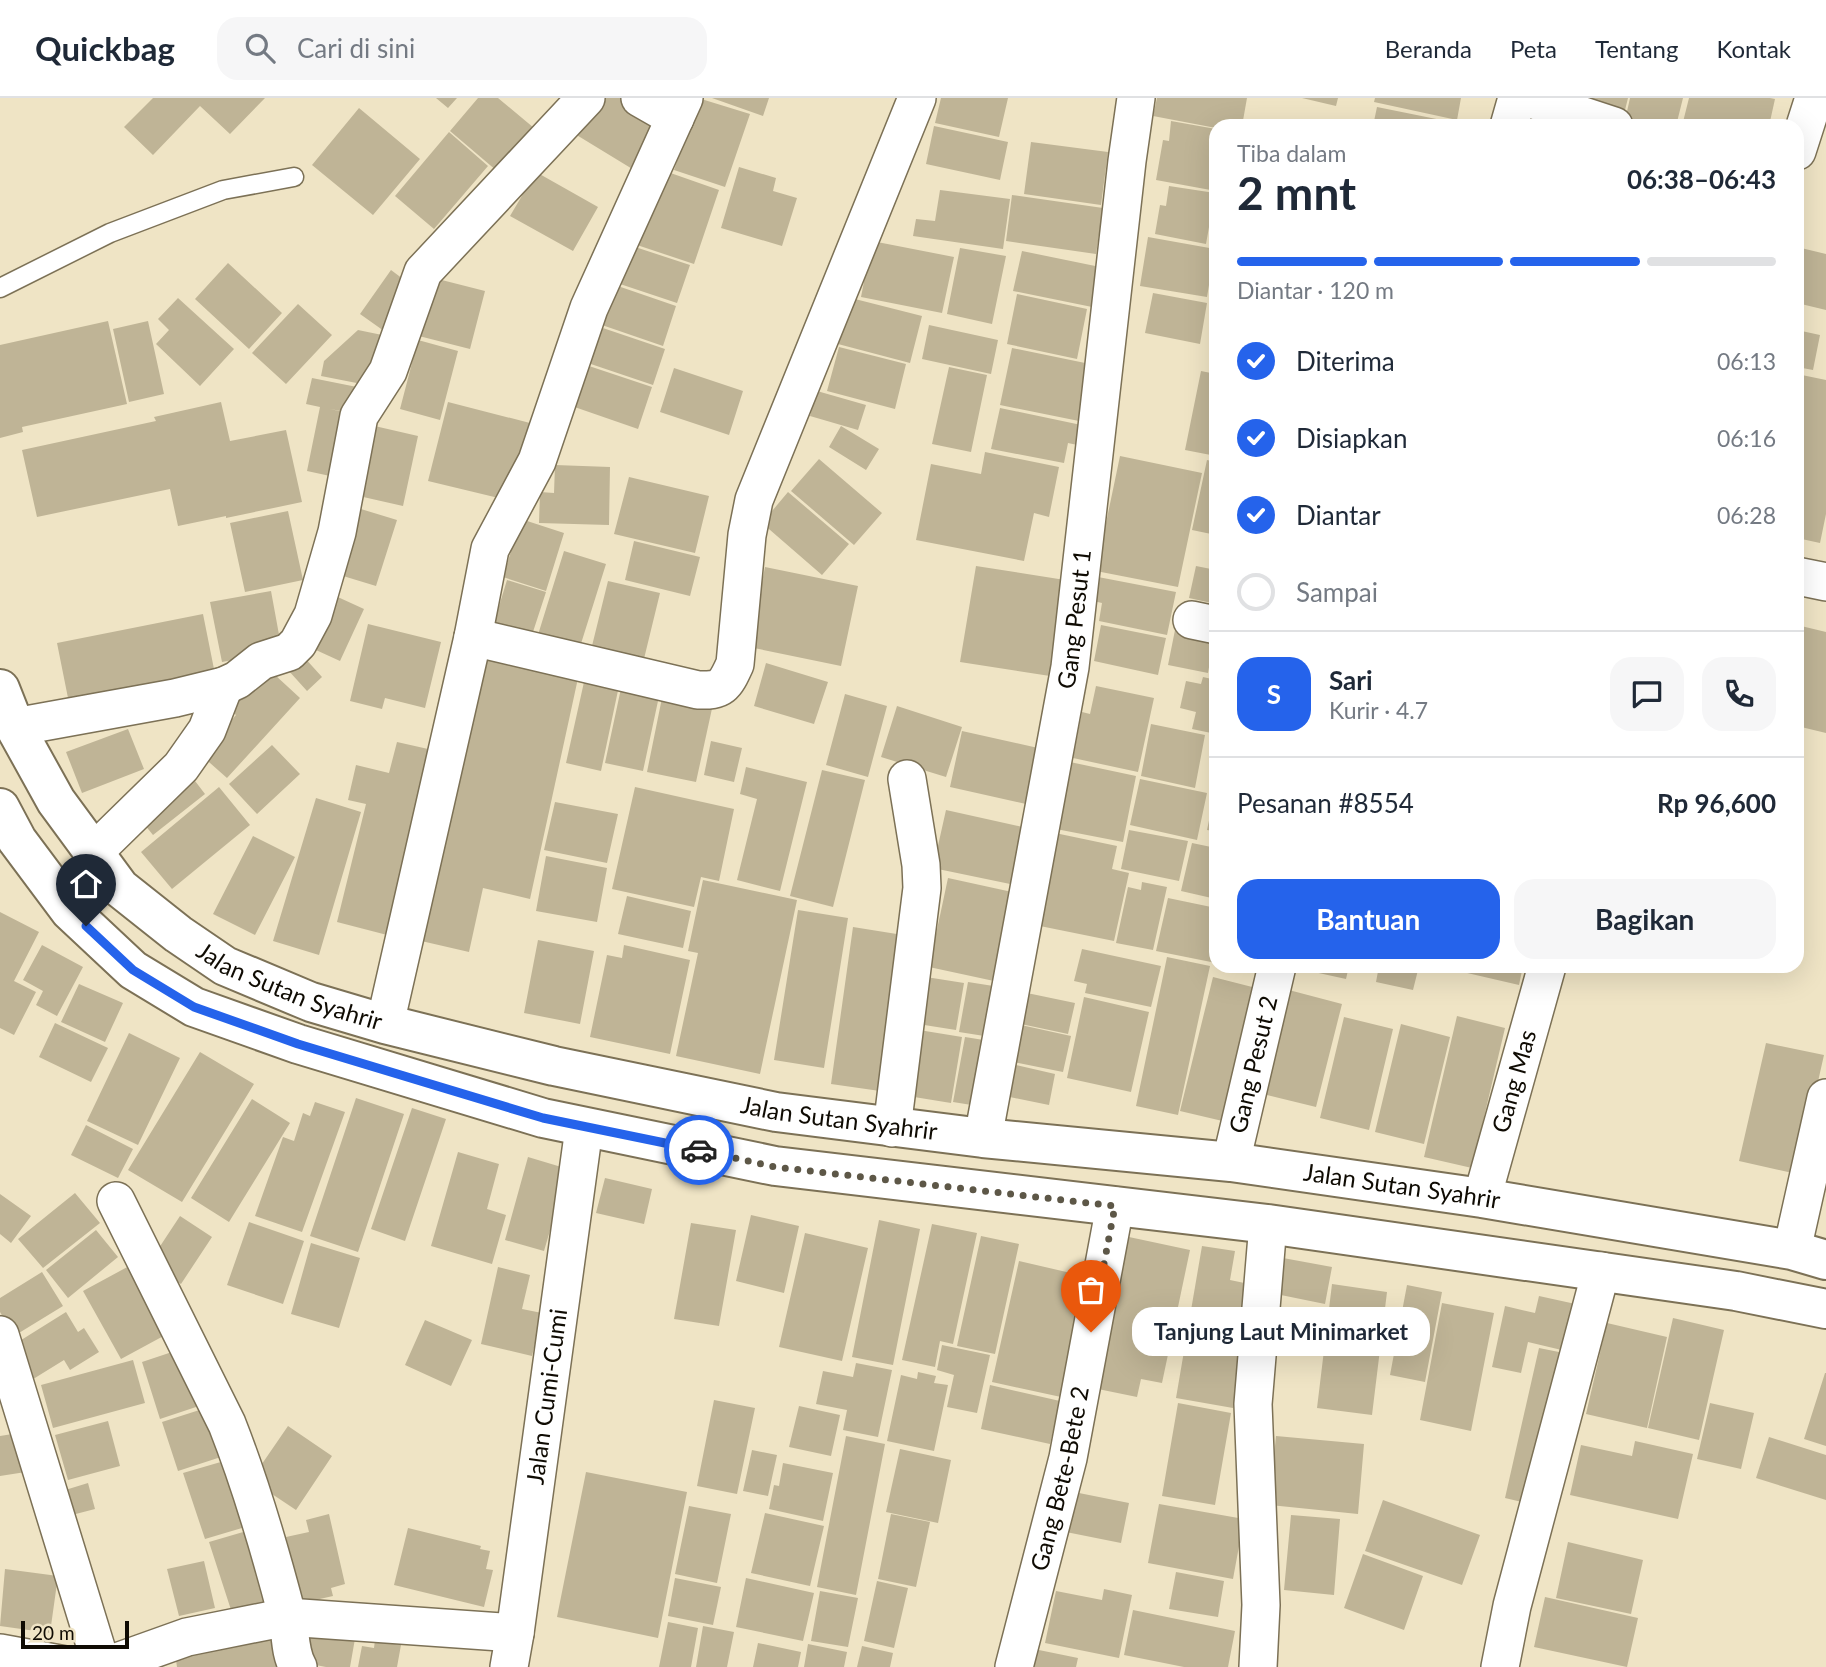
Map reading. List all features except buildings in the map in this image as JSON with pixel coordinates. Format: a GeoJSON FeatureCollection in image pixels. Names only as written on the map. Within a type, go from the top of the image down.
{"type":"FeatureCollection","features":[{"type":"Feature","properties":{"kind":"street"},"geometry":{"type":"LineString","coordinates":[[15,727],[175,698],[224,686],[261,662],[289,652],[298,643],[313,615],[337,532],[359,416],[388,371],[424,272],[586,98]]}},
{"type":"Feature","properties":{"kind":"street"},"geometry":{"type":"LineString","coordinates":[[385,1024],[473,637],[490,549],[537,461],[589,308],[679,108],[640,98]]}},
{"type":"Feature","properties":{"kind":"street"},"geometry":{"type":"LineString","coordinates":[[473,637],[698,690],[714,691],[726,683],[735,664],[747,536],[754,500],[917,98]]}},
{"type":"Feature","properties":{"kind":"street","name":"Gang Pesut 1"},"geometry":{"type":"LineString","coordinates":[[983,1138],[1070,667],[1136,98]]}},
{"type":"Feature","properties":{"kind":"street"},"geometry":{"type":"LineString","coordinates":[[1510,119],[1517,98]]}},
{"type":"Feature","properties":{"kind":"street"},"geometry":{"type":"LineString","coordinates":[[1528,98],[1592,119]]}},
{"type":"Feature","properties":{"kind":"street"},"geometry":{"type":"LineString","coordinates":[[1804,129],[1814,98]]}},
{"type":"Feature","properties":{"kind":"street"},"geometry":{"type":"LineString","coordinates":[[1804,577],[1826,582]]}},
{"type":"Feature","properties":{"kind":"street"},"geometry":{"type":"LineString","coordinates":[[94,852],[181,767],[207,730],[224,686]]}},
{"type":"Feature","properties":{"kind":"street","name":"Jalan Sutan Syahrir"},"geometry":{"type":"LineString","coordinates":[[0,689],[15,727],[56,801],[120,888],[178,934],[225,966],[311,1002],[385,1024],[555,1066],[776,1112],[892,1128],[1231,1163],[1482,1198],[1809,1255]]}},
{"type":"Feature","properties":{"kind":"street"},"geometry":{"type":"LineString","coordinates":[[892,1128],[922,888],[921,865],[907,779]]}},
{"type":"Feature","properties":{"kind":"street","name":"Jalan Sutan Syahrir"},"geometry":{"type":"LineString","coordinates":[[0,808],[17,840],[70,911],[133,970],[194,1007],[298,1044],[543,1118],[775,1167],[1268,1224],[1736,1291],[1826,1309]]}},
{"type":"Feature","properties":{"kind":"street","name":"Gang Pesut 2"},"geometry":{"type":"LineString","coordinates":[[1231,1163],[1275,973]]}},
{"type":"Feature","properties":{"kind":"street","name":"Gang Mas"},"geometry":{"type":"LineString","coordinates":[[1482,1198],[1545,973]]}},
{"type":"Feature","properties":{"kind":"street"},"geometry":{"type":"LineString","coordinates":[[543,1118],[555,1066]]}},
{"type":"Feature","properties":{"kind":"street"},"geometry":{"type":"LineString","coordinates":[[623,1134],[634,1082]]}},
{"type":"Feature","properties":{"kind":"street"},"geometry":{"type":"LineString","coordinates":[[1809,1255],[1826,1098]]}},
{"type":"Feature","properties":{"kind":"street","name":"Jalan Cumi-Cumi"},"geometry":{"type":"LineString","coordinates":[[512,1650],[584,1128]]}},
{"type":"Feature","properties":{"kind":"street"},"geometry":{"type":"LineString","coordinates":[[116,1201],[227,1424],[242,1461],[287,1617],[292,1651],[298,1667]]}},
{"type":"Feature","properties":{"kind":"street","name":"Gang Bete-Bete 2"},"geometry":{"type":"LineString","coordinates":[[1014,1667],[1068,1458],[1115,1206]]}},
{"type":"Feature","properties":{"kind":"street"},"geometry":{"type":"LineString","coordinates":[[1258,1667],[1261,1605],[1253,1404],[1268,1224]]}},
{"type":"Feature","properties":{"kind":"street"},"geometry":{"type":"LineString","coordinates":[[1500,1667],[1512,1606],[1601,1271]]}},
{"type":"Feature","properties":{"kind":"street"},"geometry":{"type":"LineString","coordinates":[[0,1335],[103,1667],[187,1637],[287,1617],[512,1650]]}},
{"type":"Feature","properties":{"kind":"street"},"geometry":{"type":"LineString","coordinates":[[0,1653],[76,1667]]}},
{"type":"Feature","properties":{"kind":"lane"},"geometry":{"type":"LineString","coordinates":[[0,288],[110,233],[223,190],[294,177]]}},
{"type":"Feature","properties":{"kind":"way so far"},"geometry":{"type":"LineString","coordinates":[[699,1150],[775,1167],[1115,1206],[1091,1332]]}},
{"type":"Feature","properties":{"kind":"place","name":"Tanjung Laut Minimarket"},"geometry":{"type":"Point","coordinates":[1091,1332]}},
{"type":"Feature","properties":{"kind":"route"},"geometry":{"type":"LineString","coordinates":[[86,926],[133,970],[194,1007],[298,1044],[543,1118],[699,1150]]}}]}
